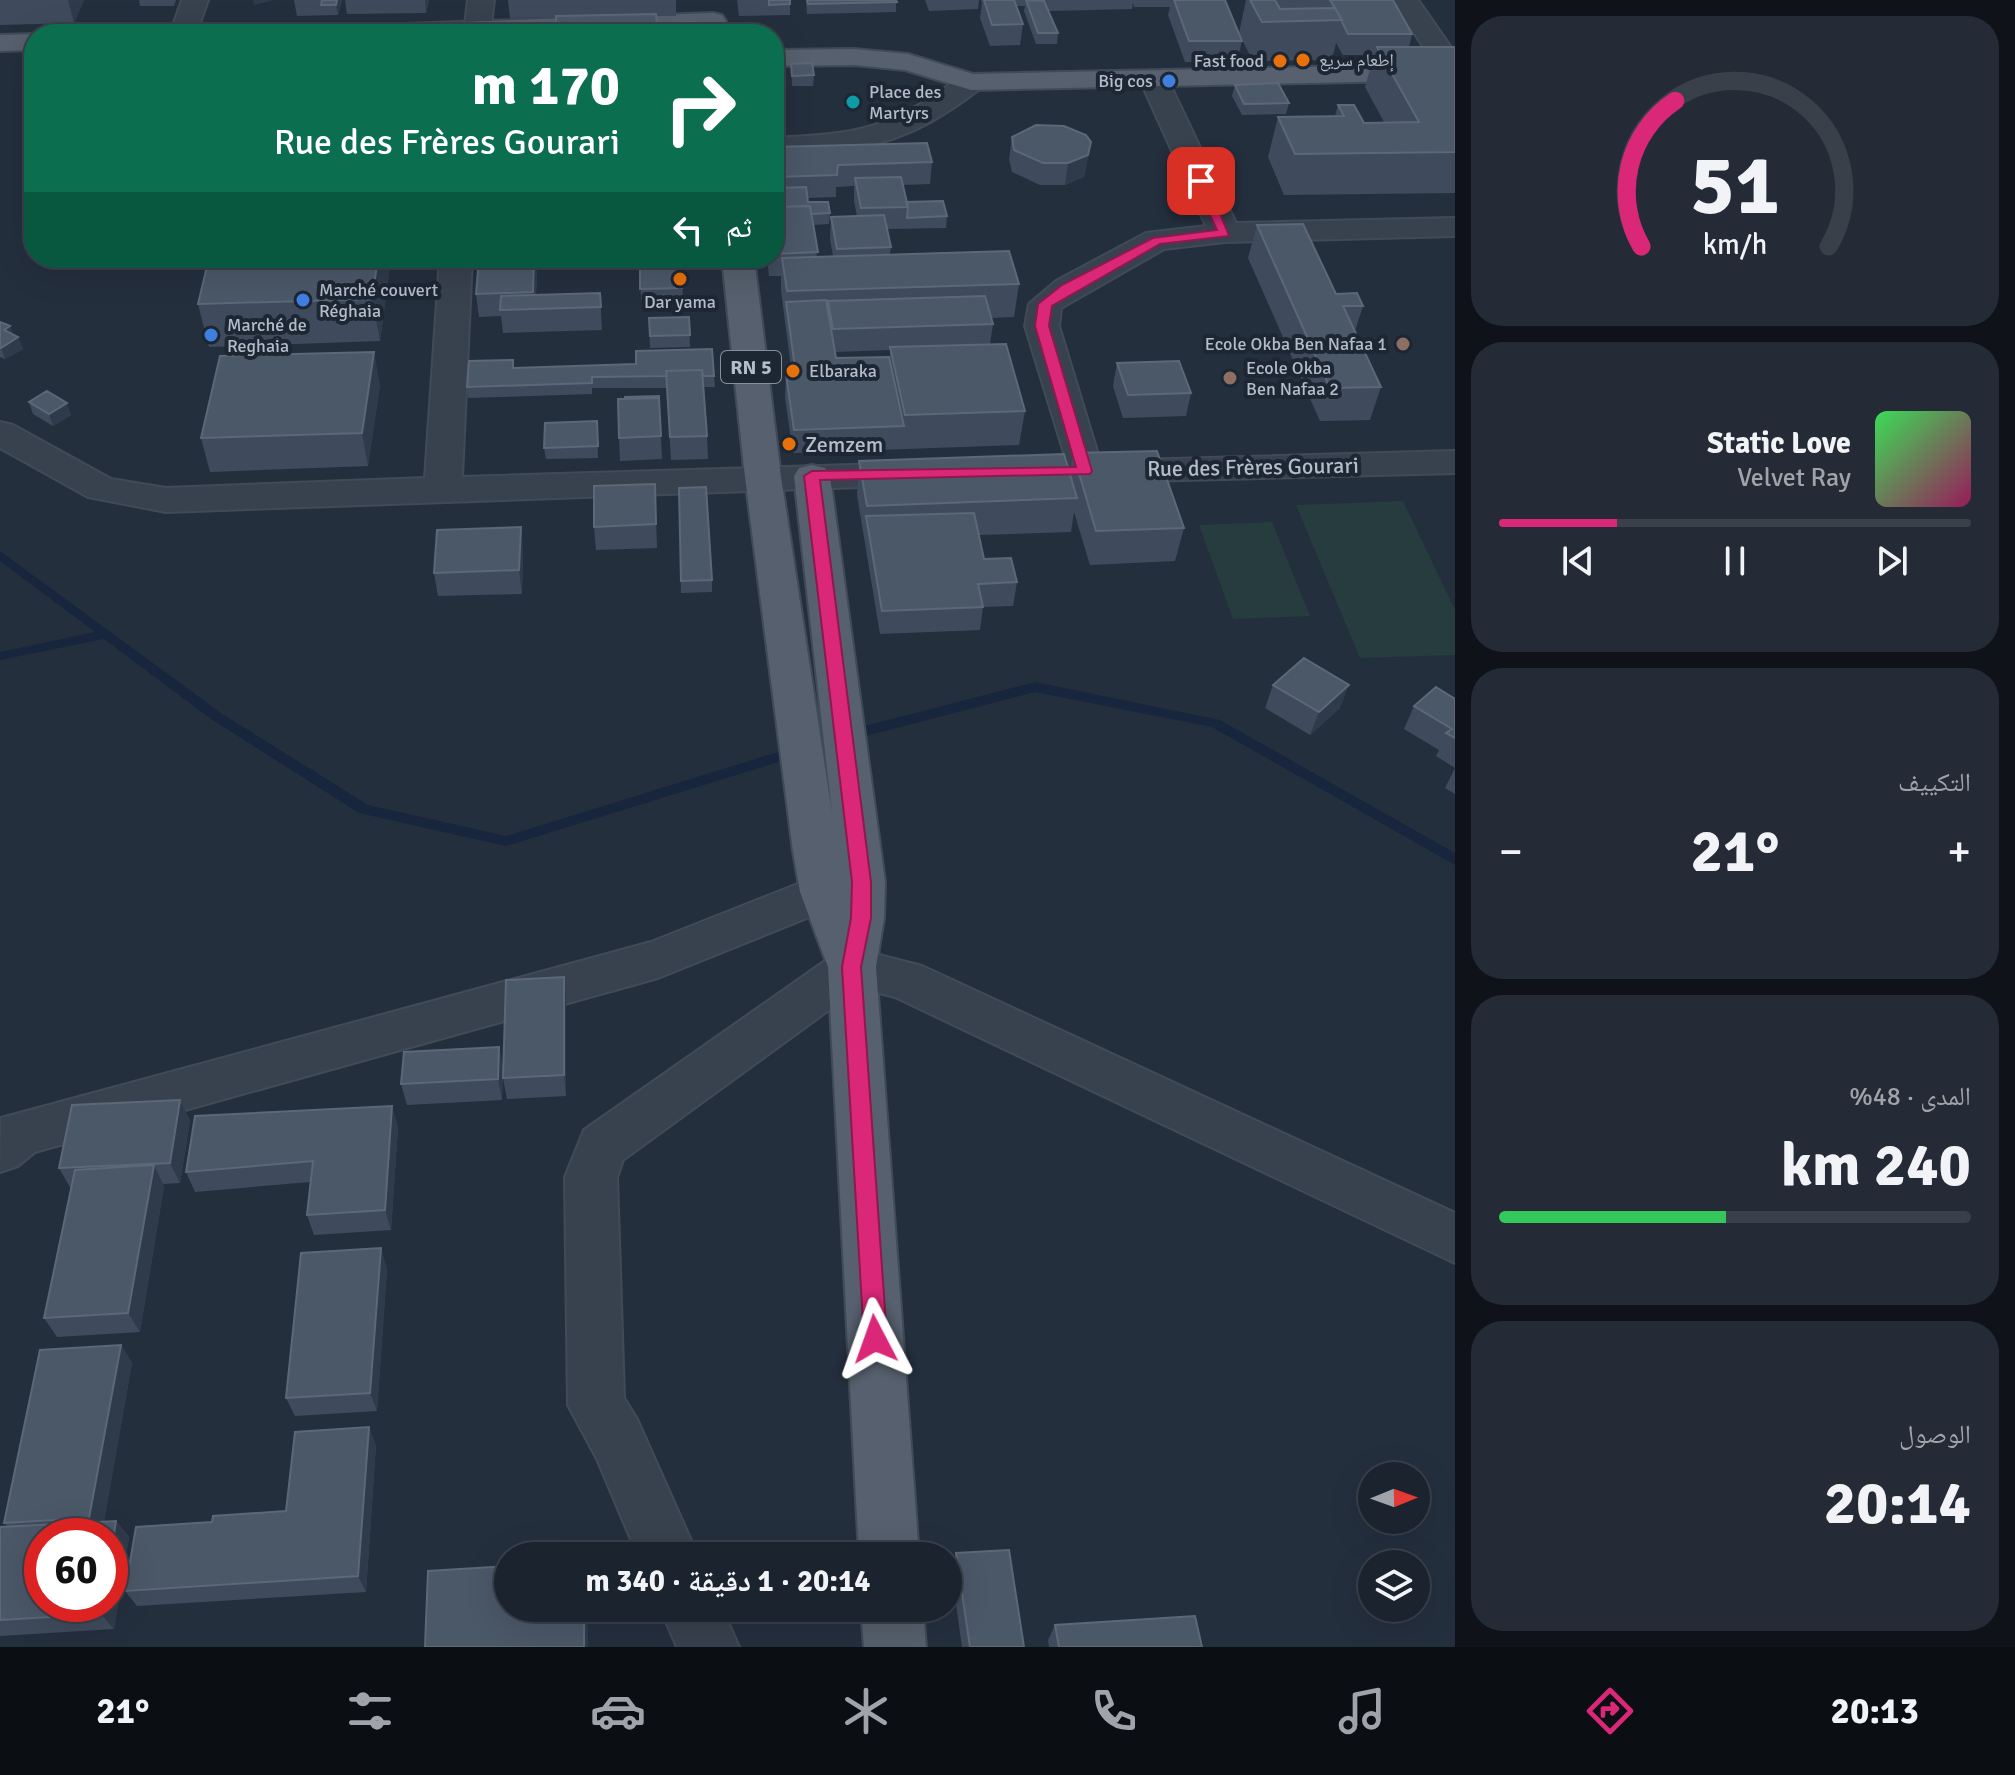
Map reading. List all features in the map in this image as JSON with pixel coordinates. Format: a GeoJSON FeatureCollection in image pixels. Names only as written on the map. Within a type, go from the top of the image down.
{"type":"FeatureCollection","features":[{"type":"Feature","properties":{"kind":"main road"},"geometry":{"type":"LineString","coordinates":[[612,24],[713,18]]}},
{"type":"Feature","properties":{"kind":"main road"},"geometry":{"type":"LineString","coordinates":[[0,43],[24,42]]}},
{"type":"Feature","properties":{"kind":"main road"},"geometry":{"type":"LineString","coordinates":[[784,44],[881,48],[932,69]]}},
{"type":"Feature","properties":{"kind":"main road"},"geometry":{"type":"LineString","coordinates":[[784,58],[854,57],[908,62],[971,82],[1455,73]]}},
{"type":"Feature","properties":{"kind":"main road","name":"RN 5"},"geometry":{"type":"LineString","coordinates":[[739,268],[763,477],[809,815],[823,892],[852,967]]}},
{"type":"Feature","properties":{"kind":"main road","name":"RN 5"},"geometry":{"type":"LineString","coordinates":[[812,476],[862,882],[861,918],[852,967],[888,1542]]}},
{"type":"Feature","properties":{"kind":"main road"},"geometry":{"type":"LineString","coordinates":[[893,1622],[895,1647]]}},
{"type":"Feature","properties":{"kind":"street"},"geometry":{"type":"LineString","coordinates":[[187,24],[195,0]]}},
{"type":"Feature","properties":{"kind":"street"},"geometry":{"type":"LineString","coordinates":[[478,24],[481,0]]}},
{"type":"Feature","properties":{"kind":"street"},"geometry":{"type":"LineString","coordinates":[[1405,0],[1455,73]]}},
{"type":"Feature","properties":{"kind":"street"},"geometry":{"type":"LineString","coordinates":[[1153,78],[1225,233],[1455,227]]}},
{"type":"Feature","properties":{"kind":"street"},"geometry":{"type":"LineString","coordinates":[[784,147],[861,143],[899,132],[939,109],[971,82]]}},
{"type":"Feature","properties":{"kind":"street","name":"Rue des Frères Gourari"},"geometry":{"type":"LineString","coordinates":[[1225,233],[1157,240],[1067,288],[1045,304],[1042,326],[1070,472],[1455,462]]}},
{"type":"Feature","properties":{"kind":"street"},"geometry":{"type":"LineString","coordinates":[[443,489],[455,268]]}},
{"type":"Feature","properties":{"kind":"street"},"geometry":{"type":"LineString","coordinates":[[0,433],[101,489],[142,499],[948,473]]}},
{"type":"Feature","properties":{"kind":"street"},"geometry":{"type":"LineString","coordinates":[[0,1150],[19,1134],[658,959],[823,892]]}},
{"type":"Feature","properties":{"kind":"street"},"geometry":{"type":"LineString","coordinates":[[662,1542],[617,1439],[596,1405],[591,1177],[602,1146],[852,967],[905,980],[1259,1143],[1455,1239]]}},
{"type":"Feature","properties":{"kind":"street"},"geometry":{"type":"LineString","coordinates":[[697,1622],[708,1647]]}},
{"type":"Feature","properties":{"kind":"green space"},"geometry":{"type":"Polygon","coordinates":[[[1403,501],[1455,610],[1455,655],[1360,658],[1296,505],[1403,501]]]}},
{"type":"Feature","properties":{"kind":"green space"},"geometry":{"type":"Polygon","coordinates":[[[1272,522],[1310,616],[1233,619],[1199,525],[1272,522]]]}},
{"type":"Feature","properties":{"kind":"building"},"geometry":{"type":"Polygon","coordinates":[[[322,0],[337,0],[336,5],[321,5],[322,0]]]}},
{"type":"Feature","properties":{"kind":"building"},"geometry":{"type":"Polygon","coordinates":[[[769,0],[790,0],[790,4],[769,5],[769,0]]]}},
{"type":"Feature","properties":{"kind":"building"},"geometry":{"type":"Polygon","coordinates":[[[807,0],[896,0],[897,2],[808,4],[807,0]]]}},
{"type":"Feature","properties":{"kind":"building"},"geometry":{"type":"Polygon","coordinates":[[[984,0],[1014,0],[1023,24],[992,25],[984,0]]]}},
{"type":"Feature","properties":{"kind":"building"},"geometry":{"type":"Polygon","coordinates":[[[1026,0],[1044,1],[1058,33],[1038,33],[1026,0]]]}},
{"type":"Feature","properties":{"kind":"building"},"geometry":{"type":"Polygon","coordinates":[[[1174,0],[1225,0],[1242,41],[1189,41],[1174,0]]]}},
{"type":"Feature","properties":{"kind":"building"},"geometry":{"type":"Polygon","coordinates":[[[1250,0],[1275,0],[1280,9],[1335,8],[1342,20],[1262,22],[1250,0]]]}},
{"type":"Feature","properties":{"kind":"building"},"geometry":{"type":"Polygon","coordinates":[[[1330,0],[1393,0],[1412,34],[1348,34],[1330,0]]]}},
{"type":"Feature","properties":{"kind":"building"},"geometry":{"type":"Polygon","coordinates":[[[656,14],[657,24],[556,24],[556,16],[656,14]]]}},
{"type":"Feature","properties":{"kind":"building"},"geometry":{"type":"Polygon","coordinates":[[[696,22],[696,24],[661,24],[696,22]]]}},
{"type":"Feature","properties":{"kind":"building"},"geometry":{"type":"Polygon","coordinates":[[[1377,47],[1455,47],[1455,152],[1295,154],[1278,117],[1344,116],[1338,105],[1354,105],[1364,123],[1419,122],[1377,47]]]}},
{"type":"Feature","properties":{"kind":"building"},"geometry":{"type":"Polygon","coordinates":[[[812,63],[814,75],[792,76],[791,64],[812,63]]]}},
{"type":"Feature","properties":{"kind":"building"},"geometry":{"type":"Polygon","coordinates":[[[1278,83],[1289,103],[1244,104],[1235,85],[1278,83]]]}},
{"type":"Feature","properties":{"kind":"building"},"geometry":{"type":"Polygon","coordinates":[[[1036,125],[1064,126],[1086,135],[1091,142],[1088,155],[1068,163],[1043,163],[1014,150],[1012,137],[1036,125]]]}},
{"type":"Feature","properties":{"kind":"building"},"geometry":{"type":"Polygon","coordinates":[[[927,143],[932,162],[838,165],[837,175],[784,177],[784,147],[927,143]]]}},
{"type":"Feature","properties":{"kind":"building"},"geometry":{"type":"Polygon","coordinates":[[[901,177],[908,207],[861,208],[855,178],[901,177]]]}},
{"type":"Feature","properties":{"kind":"building"},"geometry":{"type":"Polygon","coordinates":[[[806,187],[808,202],[828,202],[830,213],[811,214],[810,206],[784,207],[784,188],[806,187]]]}},
{"type":"Feature","properties":{"kind":"building"},"geometry":{"type":"Polygon","coordinates":[[[943,201],[947,216],[907,218],[906,202],[943,201]]]}},
{"type":"Feature","properties":{"kind":"building"},"geometry":{"type":"Polygon","coordinates":[[[810,206],[818,252],[784,254],[784,207],[810,206]]]}},
{"type":"Feature","properties":{"kind":"building"},"geometry":{"type":"Polygon","coordinates":[[[884,215],[891,247],[837,249],[831,217],[884,215]]]}},
{"type":"Feature","properties":{"kind":"building"},"geometry":{"type":"Polygon","coordinates":[[[1303,224],[1336,294],[1357,293],[1363,306],[1343,306],[1381,387],[1330,388],[1257,225],[1303,224]]]}},
{"type":"Feature","properties":{"kind":"building"},"geometry":{"type":"Polygon","coordinates":[[[1009,251],[1019,284],[787,291],[784,258],[1009,251]]]}},
{"type":"Feature","properties":{"kind":"building"},"geometry":{"type":"Polygon","coordinates":[[[207,268],[377,268],[372,299],[198,304],[207,268]]]}},
{"type":"Feature","properties":{"kind":"building"},"geometry":{"type":"Polygon","coordinates":[[[478,268],[534,268],[533,292],[476,294],[478,268]]]}},
{"type":"Feature","properties":{"kind":"building"},"geometry":{"type":"Polygon","coordinates":[[[640,268],[681,268],[682,288],[640,289],[640,268]]]}},
{"type":"Feature","properties":{"kind":"building"},"geometry":{"type":"Polygon","coordinates":[[[600,293],[601,307],[500,310],[501,296],[600,293]]]}},
{"type":"Feature","properties":{"kind":"building"},"geometry":{"type":"Polygon","coordinates":[[[985,296],[993,324],[833,329],[828,301],[985,296]]]}},
{"type":"Feature","properties":{"kind":"building"},"geometry":{"type":"Polygon","coordinates":[[[826,300],[836,358],[889,357],[904,426],[794,430],[786,375],[796,375],[786,302],[826,300]]]}},
{"type":"Feature","properties":{"kind":"building"},"geometry":{"type":"Polygon","coordinates":[[[689,317],[690,335],[650,336],[649,318],[689,317]]]}},
{"type":"Feature","properties":{"kind":"building"},"geometry":{"type":"Polygon","coordinates":[[[0,322],[10,326],[4,330],[18,337],[1,348],[0,347],[0,322]]]}},
{"type":"Feature","properties":{"kind":"building"},"geometry":{"type":"Polygon","coordinates":[[[1006,344],[1025,411],[905,415],[890,347],[1006,344]]]}},
{"type":"Feature","properties":{"kind":"building"},"geometry":{"type":"Polygon","coordinates":[[[712,349],[714,376],[703,376],[702,370],[666,371],[667,376],[592,377],[592,383],[467,387],[469,361],[513,360],[513,368],[636,364],[636,351],[712,349]]]}},
{"type":"Feature","properties":{"kind":"building"},"geometry":{"type":"Polygon","coordinates":[[[374,352],[362,433],[201,438],[220,356],[374,352]]]}},
{"type":"Feature","properties":{"kind":"building"},"geometry":{"type":"Polygon","coordinates":[[[1179,361],[1191,393],[1128,395],[1117,363],[1179,361]]]}},
{"type":"Feature","properties":{"kind":"building"},"geometry":{"type":"Polygon","coordinates":[[[702,370],[707,436],[670,437],[666,371],[702,370]]]}},
{"type":"Feature","properties":{"kind":"building"},"geometry":{"type":"Polygon","coordinates":[[[47,391],[67,403],[49,414],[29,402],[47,391]]]}},
{"type":"Feature","properties":{"kind":"building"},"geometry":{"type":"Polygon","coordinates":[[[625,397],[659,398],[625,399],[625,397]]]}},
{"type":"Feature","properties":{"kind":"building"},"geometry":{"type":"Polygon","coordinates":[[[659,398],[661,436],[619,438],[618,399],[659,398]]]}},
{"type":"Feature","properties":{"kind":"building"},"geometry":{"type":"Polygon","coordinates":[[[597,421],[598,446],[544,448],[545,423],[597,421]]]}},
{"type":"Feature","properties":{"kind":"building"},"geometry":{"type":"Polygon","coordinates":[[[1157,451],[1184,528],[1096,531],[1073,453],[1157,451]]]}},
{"type":"Feature","properties":{"kind":"building"},"geometry":{"type":"Polygon","coordinates":[[[1064,454],[1077,498],[867,506],[859,461],[1064,454]]]}},
{"type":"Feature","properties":{"kind":"building"},"geometry":{"type":"Polygon","coordinates":[[[655,484],[656,524],[594,527],[594,486],[655,484]]]}},
{"type":"Feature","properties":{"kind":"building"},"geometry":{"type":"Polygon","coordinates":[[[706,487],[712,580],[681,581],[679,488],[706,487]]]}},
{"type":"Feature","properties":{"kind":"building"},"geometry":{"type":"Polygon","coordinates":[[[974,513],[984,559],[1011,558],[1017,582],[978,584],[983,607],[882,611],[866,516],[974,513]]]}},
{"type":"Feature","properties":{"kind":"building"},"geometry":{"type":"Polygon","coordinates":[[[521,527],[519,570],[434,573],[437,530],[521,527]]]}},
{"type":"Feature","properties":{"kind":"building"},"geometry":{"type":"Polygon","coordinates":[[[1304,658],[1349,685],[1319,712],[1273,685],[1304,658]]]}},
{"type":"Feature","properties":{"kind":"building"},"geometry":{"type":"Polygon","coordinates":[[[1436,687],[1455,699],[1455,738],[1446,733],[1452,729],[1414,706],[1436,687]]]}},
{"type":"Feature","properties":{"kind":"building"},"geometry":{"type":"Polygon","coordinates":[[[564,977],[564,1075],[503,1078],[506,980],[564,977]]]}},
{"type":"Feature","properties":{"kind":"building"},"geometry":{"type":"Polygon","coordinates":[[[499,1047],[498,1079],[401,1084],[404,1052],[499,1047]]]}},
{"type":"Feature","properties":{"kind":"building"},"geometry":{"type":"Polygon","coordinates":[[[180,1100],[170,1163],[59,1168],[72,1105],[180,1100]]]}},
{"type":"Feature","properties":{"kind":"building"},"geometry":{"type":"Polygon","coordinates":[[[392,1106],[385,1210],[307,1215],[313,1161],[186,1172],[195,1116],[392,1106]]]}},
{"type":"Feature","properties":{"kind":"building"},"geometry":{"type":"Polygon","coordinates":[[[154,1165],[128,1313],[44,1318],[75,1170],[154,1165]]]}},
{"type":"Feature","properties":{"kind":"building"},"geometry":{"type":"Polygon","coordinates":[[[381,1248],[370,1393],[286,1398],[301,1253],[381,1248]]]}},
{"type":"Feature","properties":{"kind":"building"},"geometry":{"type":"Polygon","coordinates":[[[121,1345],[89,1518],[24,1518],[24,1522],[4,1523],[40,1350],[121,1345]]]}},
{"type":"Feature","properties":{"kind":"building"},"geometry":{"type":"Polygon","coordinates":[[[369,1427],[358,1576],[128,1591],[136,1527],[212,1522],[213,1516],[286,1511],[295,1432],[369,1427]]]}},
{"type":"Feature","properties":{"kind":"building"},"geometry":{"type":"Polygon","coordinates":[[[24,1526],[24,1619],[0,1620],[0,1527],[24,1526]]]}},
{"type":"Feature","properties":{"kind":"building"},"geometry":{"type":"Polygon","coordinates":[[[1009,1550],[1024,1647],[970,1647],[962,1593],[962,1553],[1009,1550]]]}},
{"type":"Feature","properties":{"kind":"building"},"geometry":{"type":"Polygon","coordinates":[[[494,1567],[494,1622],[584,1622],[584,1647],[425,1647],[428,1571],[494,1567]]]}},
{"type":"Feature","properties":{"kind":"building"},"geometry":{"type":"Polygon","coordinates":[[[1195,1616],[1202,1647],[1059,1647],[1055,1625],[1195,1616]]]}},
{"type":"Feature","properties":{"kind":"waterway"},"geometry":{"type":"LineString","coordinates":[[0,555],[106,634]]}},
{"type":"Feature","properties":{"kind":"waterway"},"geometry":{"type":"LineString","coordinates":[[0,656],[106,634]]}},
{"type":"Feature","properties":{"kind":"waterway"},"geometry":{"type":"LineString","coordinates":[[106,634],[216,716],[364,809],[506,841],[849,735],[1035,687],[1215,723],[1455,860]]}},
{"type":"Feature","properties":{"kind":"place","name":"إطعام سريع"},"geometry":{"type":"Point","coordinates":[1303,60]}},
{"type":"Feature","properties":{"kind":"place","name":"Fast food"},"geometry":{"type":"Point","coordinates":[1280,61]}},
{"type":"Feature","properties":{"kind":"place","name":"Big cos"},"geometry":{"type":"Point","coordinates":[1169,81]}},
{"type":"Feature","properties":{"kind":"place","name":"Place des Martyrs"},"geometry":{"type":"Point","coordinates":[853,102]}},
{"type":"Feature","properties":{"kind":"place","name":"Dar yama"},"geometry":{"type":"Point","coordinates":[680,279]}},
{"type":"Feature","properties":{"kind":"place","name":"Marché couvert Réghaia"},"geometry":{"type":"Point","coordinates":[303,300]}},
{"type":"Feature","properties":{"kind":"place","name":"Marché de Reghaia"},"geometry":{"type":"Point","coordinates":[211,335]}},
{"type":"Feature","properties":{"kind":"place","name":"Ecole Okba Ben Nafaa 1"},"geometry":{"type":"Point","coordinates":[1403,344]}},
{"type":"Feature","properties":{"kind":"place","name":"Elbaraka"},"geometry":{"type":"Point","coordinates":[793,371]}},
{"type":"Feature","properties":{"kind":"place","name":"Ecole Okba Ben Nafaa 2"},"geometry":{"type":"Point","coordinates":[1230,378]}},
{"type":"Feature","properties":{"kind":"place","name":"Zemzem"},"geometry":{"type":"Point","coordinates":[789,444]}},
{"type":"Feature","properties":{"kind":"route"},"geometry":{"type":"LineString","coordinates":[[875,1339],[852,967],[861,918],[862,882],[812,476],[1085,471],[1042,326],[1045,304],[1067,288],[1157,240],[1225,233],[1201,181]]}}]}
